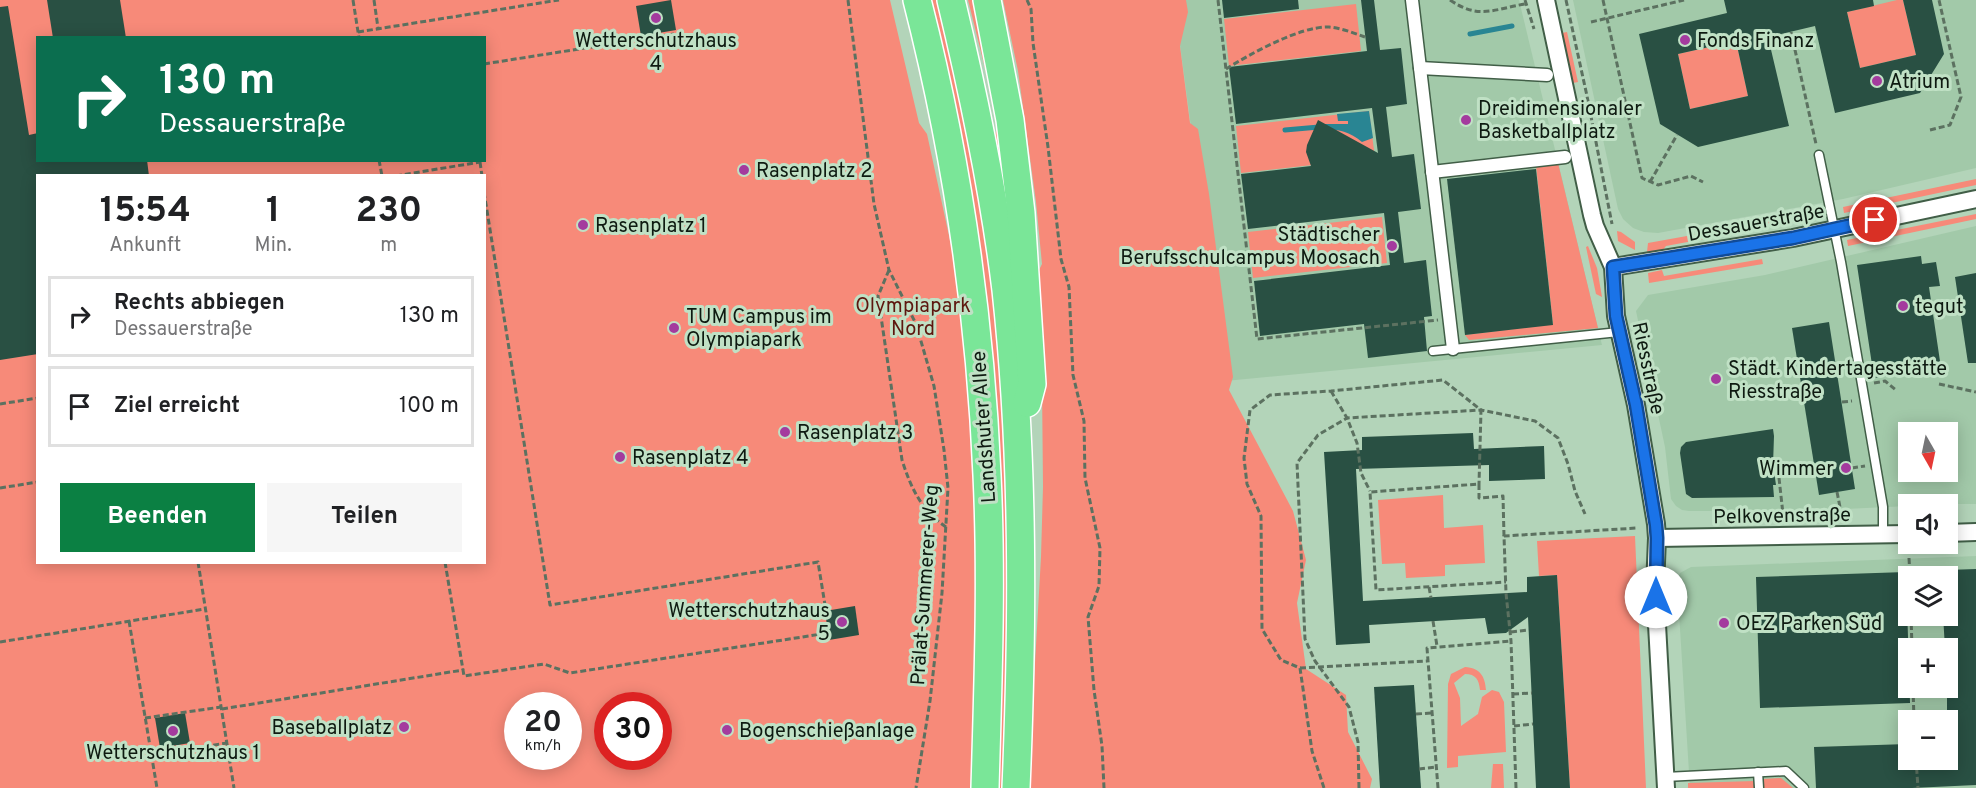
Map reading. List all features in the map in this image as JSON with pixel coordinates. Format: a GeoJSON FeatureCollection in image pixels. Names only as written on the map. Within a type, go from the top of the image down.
{"type":"FeatureCollection","features":[{"type":"Feature","properties":{"kind":"highway","name":"Landshuter Allee"},"geometry":{"type":"LineString","coordinates":[[917,0],[936,72],[949,138],[973,295],[982,388],[989,533],[985,788]]}},
{"type":"Feature","properties":{"kind":"highway","name":"Landshuter Allee"},"geometry":{"type":"LineString","coordinates":[[951,0],[981,132],[995,209],[1006,290],[1014,384],[1021,616],[1016,788]]}},
{"type":"Feature","properties":{"kind":"highway"},"geometry":{"type":"LineString","coordinates":[[987,0],[1010,120],[1027,288],[1032,384],[1016,439]]}},
{"type":"Feature","properties":{"kind":"street"},"geometry":{"type":"LineString","coordinates":[[1412,0],[1453,349]]}},
{"type":"Feature","properties":{"kind":"street","name":"Riesstraße"},"geometry":{"type":"LineString","coordinates":[[1545,0],[1592,215],[1613,267],[1614,300],[1619,332],[1636,405],[1657,538],[1655,588],[1666,782]]}},
{"type":"Feature","properties":{"kind":"street"},"geometry":{"type":"LineString","coordinates":[[1420,68],[1546,75]]}},
{"type":"Feature","properties":{"kind":"street"},"geometry":{"type":"LineString","coordinates":[[1432,172],[1565,157]]}},
{"type":"Feature","properties":{"kind":"street","name":"Dessauerstraße"},"geometry":{"type":"LineString","coordinates":[[1613,267],[1793,238],[1976,199]]}},
{"type":"Feature","properties":{"kind":"street"},"geometry":{"type":"LineString","coordinates":[[1958,533],[1976,532]]}},
{"type":"Feature","properties":{"kind":"street","name":"Pelkovenstraße"},"geometry":{"type":"LineString","coordinates":[[1657,538],[1898,534]]}},
{"type":"Feature","properties":{"kind":"lane"},"geometry":{"type":"LineString","coordinates":[[1819,156],[1862,386],[1882,507],[1883,534]]}},
{"type":"Feature","properties":{"kind":"lane"},"geometry":{"type":"LineString","coordinates":[[1433,351],[1619,332]]}},
{"type":"Feature","properties":{"kind":"lane"},"geometry":{"type":"LineString","coordinates":[[1666,782],[1786,771],[1804,788]]}},
{"type":"Feature","properties":{"kind":"lane"},"geometry":{"type":"LineString","coordinates":[[1758,772],[1759,788]]}},
{"type":"Feature","properties":{"kind":"path"},"geometry":{"type":"LineString","coordinates":[[353,0],[359,36]]}},
{"type":"Feature","properties":{"kind":"path"},"geometry":{"type":"LineString","coordinates":[[374,0],[378,29]]}},
{"type":"Feature","properties":{"kind":"path"},"geometry":{"type":"LineString","coordinates":[[358,32],[559,0]]}},
{"type":"Feature","properties":{"kind":"path","name":"Prälat-Summerer-Weg"},"geometry":{"type":"LineString","coordinates":[[848,0],[874,204],[889,270],[916,324],[934,386],[945,450],[948,488],[938,641],[916,788]]}},
{"type":"Feature","properties":{"kind":"path"},"geometry":{"type":"LineString","coordinates":[[1027,0],[1031,9],[1033,42],[1061,259],[1069,287],[1073,375],[1084,421],[1085,478],[1100,548],[1099,586],[1088,617],[1094,690],[1102,746],[1104,788]]}},
{"type":"Feature","properties":{"kind":"path"},"geometry":{"type":"LineString","coordinates":[[1218,0],[1257,339],[1449,319]]}},
{"type":"Feature","properties":{"kind":"path"},"geometry":{"type":"LineString","coordinates":[[1450,0],[1464,10],[1484,12],[1525,4]]}},
{"type":"Feature","properties":{"kind":"path"},"geometry":{"type":"LineString","coordinates":[[1566,0],[1613,220]]}},
{"type":"Feature","properties":{"kind":"path"},"geometry":{"type":"LineString","coordinates":[[1603,0],[1642,178],[1658,185],[1691,176],[1703,182]]}},
{"type":"Feature","properties":{"kind":"path"},"geometry":{"type":"LineString","coordinates":[[1591,22],[1684,0]]}},
{"type":"Feature","properties":{"kind":"path"},"geometry":{"type":"LineString","coordinates":[[1930,130],[1950,125],[1961,97],[1939,0]]}},
{"type":"Feature","properties":{"kind":"path"},"geometry":{"type":"LineString","coordinates":[[1226,69],[1265,46],[1320,28],[1330,27],[1365,37]]}},
{"type":"Feature","properties":{"kind":"path"},"geometry":{"type":"LineString","coordinates":[[1791,32],[1819,156]]}},
{"type":"Feature","properties":{"kind":"path"},"geometry":{"type":"LineString","coordinates":[[486,64],[674,34]]}},
{"type":"Feature","properties":{"kind":"path"},"geometry":{"type":"LineString","coordinates":[[1650,182],[1677,135]]}},
{"type":"Feature","properties":{"kind":"path"},"geometry":{"type":"LineString","coordinates":[[407,174],[474,162]]}},
{"type":"Feature","properties":{"kind":"path"},"geometry":{"type":"LineString","coordinates":[[486,205],[550,605],[818,562],[826,611]]}},
{"type":"Feature","properties":{"kind":"path"},"geometry":{"type":"LineString","coordinates":[[889,270],[878,296],[902,460],[906,474],[922,505],[931,517],[946,526]]}},
{"type":"Feature","properties":{"kind":"path"},"geometry":{"type":"LineString","coordinates":[[1428,661],[1300,668],[1281,660],[1262,629],[1261,516],[1247,484],[1244,458],[1250,410],[1270,394],[1331,391],[1443,380],[1481,410]]}},
{"type":"Feature","properties":{"kind":"path"},"geometry":{"type":"LineString","coordinates":[[1862,386],[1885,381],[1897,391]]}},
{"type":"Feature","properties":{"kind":"path"},"geometry":{"type":"LineString","coordinates":[[1939,384],[1976,392]]}},
{"type":"Feature","properties":{"kind":"path"},"geometry":{"type":"LineString","coordinates":[[1331,391],[1347,418],[1357,443],[1360,473],[1370,492],[1376,590],[1506,582]]}},
{"type":"Feature","properties":{"kind":"path"},"geometry":{"type":"LineString","coordinates":[[0,404],[36,398]]}},
{"type":"Feature","properties":{"kind":"path"},"geometry":{"type":"LineString","coordinates":[[1481,410],[1479,498],[1503,496],[1516,788]]}},
{"type":"Feature","properties":{"kind":"path"},"geometry":{"type":"LineString","coordinates":[[1359,788],[1358,742],[1349,707],[1319,667],[1305,639],[1297,463],[1318,435],[1347,418],[1481,410],[1535,421],[1558,438],[1585,514]]}},
{"type":"Feature","properties":{"kind":"path"},"geometry":{"type":"LineString","coordinates":[[1778,469],[1783,514]]}},
{"type":"Feature","properties":{"kind":"path"},"geometry":{"type":"LineString","coordinates":[[0,488],[36,482]]}},
{"type":"Feature","properties":{"kind":"path"},"geometry":{"type":"LineString","coordinates":[[1370,492],[1479,484]]}},
{"type":"Feature","properties":{"kind":"path"},"geometry":{"type":"LineString","coordinates":[[1837,492],[1841,512]]}},
{"type":"Feature","properties":{"kind":"path"},"geometry":{"type":"LineString","coordinates":[[1504,536],[1636,528]]}},
{"type":"Feature","properties":{"kind":"path"},"geometry":{"type":"LineString","coordinates":[[1909,558],[1909,566]]}},
{"type":"Feature","properties":{"kind":"path"},"geometry":{"type":"LineString","coordinates":[[198,564],[234,788]]}},
{"type":"Feature","properties":{"kind":"path"},"geometry":{"type":"LineString","coordinates":[[445,564],[464,676],[544,664],[570,673],[828,633]]}},
{"type":"Feature","properties":{"kind":"path"},"geometry":{"type":"LineString","coordinates":[[1429,587],[1431,598]]}},
{"type":"Feature","properties":{"kind":"path"},"geometry":{"type":"LineString","coordinates":[[0,642],[206,609]]}},
{"type":"Feature","properties":{"kind":"path"},"geometry":{"type":"LineString","coordinates":[[129,621],[157,788]]}},
{"type":"Feature","properties":{"kind":"path"},"geometry":{"type":"LineString","coordinates":[[1433,621],[1437,647]]}},
{"type":"Feature","properties":{"kind":"path"},"geometry":{"type":"LineString","coordinates":[[1510,632],[1529,630]]}},
{"type":"Feature","properties":{"kind":"path"},"geometry":{"type":"LineString","coordinates":[[1438,788],[1427,648],[1511,640]]}},
{"type":"Feature","properties":{"kind":"path"},"geometry":{"type":"LineString","coordinates":[[1300,668],[1312,751],[1324,788]]}},
{"type":"Feature","properties":{"kind":"path"},"geometry":{"type":"LineString","coordinates":[[145,718],[463,670]]}},
{"type":"Feature","properties":{"kind":"path"},"geometry":{"type":"LineString","coordinates":[[1513,694],[1532,693]]}},
{"type":"Feature","properties":{"kind":"path"},"geometry":{"type":"LineString","coordinates":[[1416,714],[1432,713]]}},
{"type":"Feature","properties":{"kind":"path"},"geometry":{"type":"LineString","coordinates":[[1514,726],[1533,724]]}},
{"type":"Feature","properties":{"kind":"path"},"geometry":{"type":"LineString","coordinates":[[151,755],[227,743]]}},
{"type":"Feature","properties":{"kind":"path"},"geometry":{"type":"LineString","coordinates":[[1419,769],[1437,767]]}},
{"type":"Feature","properties":{"kind":"path"},"geometry":{"type":"LineString","coordinates":[[1917,770],[1918,788]]}},
{"type":"Feature","properties":{"kind":"shaded area","name":"Städtischer Berufsschulcampus Moosach"},"geometry":{"type":"Polygon","coordinates":[[[1174,0],[1519,0],[1602,345],[1225,381],[1174,0]]]}},
{"type":"Feature","properties":{"kind":"shaded area"},"geometry":{"type":"Polygon","coordinates":[[[1573,0],[1976,0],[1976,168],[1843,199],[1658,233],[1633,228],[1623,219],[1618,209],[1573,0]]]}},
{"type":"Feature","properties":{"kind":"shaded area"},"geometry":{"type":"Polygon","coordinates":[[[1976,226],[1976,504],[1958,504],[1958,494],[1898,494],[1898,506],[1803,511],[1682,510],[1671,499],[1665,447],[1636,311],[1648,295],[1765,275],[1976,226]]]}},
{"type":"Feature","properties":{"kind":"shaded area"},"geometry":{"type":"Polygon","coordinates":[[[1976,556],[1976,788],[1690,788],[1677,581],[1680,573],[1691,567],[1976,556]]]}},
{"type":"Feature","properties":{"kind":"green space","name":"TUM Campus im Olympiapark"},"geometry":{"type":"Polygon","coordinates":[[[0,0],[890,0],[919,123],[927,134],[956,268],[964,321],[976,503],[976,655],[972,788],[0,788],[0,0]]]}},
{"type":"Feature","properties":{"kind":"green space"},"geometry":{"type":"Polygon","coordinates":[[[928,0],[941,0],[953,47],[994,283],[1008,481],[1007,788],[995,788],[997,655],[928,0]]]}},
{"type":"Feature","properties":{"kind":"green space"},"geometry":{"type":"Polygon","coordinates":[[[968,0],[977,0],[991,64],[1010,220],[993,142],[997,128],[968,0]]]}},
{"type":"Feature","properties":{"kind":"green space"},"geometry":{"type":"Polygon","coordinates":[[[1003,0],[1186,0],[1188,12],[1180,46],[1190,123],[1198,129],[1209,194],[1233,377],[1229,390],[1293,511],[1306,560],[1297,603],[1306,669],[1346,695],[1348,732],[1372,779],[1370,788],[1028,788],[1043,487],[1042,384],[1036,276],[1042,264],[1018,71],[1003,0]]]}},
{"type":"Feature","properties":{"kind":"green space"},"geometry":{"type":"Polygon","coordinates":[[[1903,0],[1916,55],[1860,68],[1847,12],[1903,0]]]}},
{"type":"Feature","properties":{"kind":"green space"},"geometry":{"type":"Polygon","coordinates":[[[1356,4],[1361,51],[1229,66],[1224,19],[1356,4]]]}},
{"type":"Feature","properties":{"kind":"green space"},"geometry":{"type":"Polygon","coordinates":[[[1567,32],[1578,82],[1573,83],[1562,33],[1567,32]]]}},
{"type":"Feature","properties":{"kind":"green space"},"geometry":{"type":"Polygon","coordinates":[[[1736,41],[1748,96],[1690,109],[1678,54],[1736,41]]]}},
{"type":"Feature","properties":{"kind":"green space"},"geometry":{"type":"Polygon","coordinates":[[[1369,111],[1375,158],[1241,173],[1236,126],[1369,111]]]}},
{"type":"Feature","properties":{"kind":"green space"},"geometry":{"type":"Polygon","coordinates":[[[1558,163],[1598,328],[1469,340],[1465,335],[1553,324],[1536,165],[1558,163]]]}},
{"type":"Feature","properties":{"kind":"green space"},"geometry":{"type":"Polygon","coordinates":[[[1976,179],[1976,185],[1844,213],[1843,207],[1976,179]]]}},
{"type":"Feature","properties":{"kind":"green space"},"geometry":{"type":"Polygon","coordinates":[[[1821,212],[1822,217],[1666,246],[1662,251],[1647,252],[1648,243],[1821,212]]]}},
{"type":"Feature","properties":{"kind":"green space"},"geometry":{"type":"Polygon","coordinates":[[[1976,214],[1976,219],[1848,246],[1847,240],[1976,214]]]}},
{"type":"Feature","properties":{"kind":"green space"},"geometry":{"type":"Polygon","coordinates":[[[1382,217],[1387,263],[1253,278],[1248,232],[1382,217]]]}},
{"type":"Feature","properties":{"kind":"green space"},"geometry":{"type":"Polygon","coordinates":[[[1617,231],[1635,242],[1635,250],[1618,241],[1617,231]]]}},
{"type":"Feature","properties":{"kind":"green space"},"geometry":{"type":"Polygon","coordinates":[[[1588,246],[1597,268],[1602,297],[1596,294],[1586,247],[1588,246]]]}},
{"type":"Feature","properties":{"kind":"green space"},"geometry":{"type":"Polygon","coordinates":[[[1762,259],[1763,264],[1649,283],[1648,273],[1662,270],[1664,276],[1762,259]]]}},
{"type":"Feature","properties":{"kind":"green space"},"geometry":{"type":"Polygon","coordinates":[[[1443,495],[1444,528],[1483,525],[1485,563],[1445,565],[1445,576],[1406,578],[1405,563],[1382,564],[1378,500],[1443,495]]]}},
{"type":"Feature","properties":{"kind":"green space"},"geometry":{"type":"Polygon","coordinates":[[[1635,536],[1646,788],[1570,788],[1557,575],[1539,576],[1537,541],[1635,536]]]}},
{"type":"Feature","properties":{"kind":"green space"},"geometry":{"type":"Polygon","coordinates":[[[1465,667],[1481,674],[1486,690],[1480,690],[1476,678],[1469,674],[1465,674],[1454,683],[1460,698],[1461,726],[1478,714],[1482,697],[1492,690],[1499,692],[1504,702],[1506,752],[1458,756],[1458,767],[1447,768],[1448,684],[1451,674],[1465,667]]]}},
{"type":"Feature","properties":{"kind":"green space"},"geometry":{"type":"Polygon","coordinates":[[[1493,764],[1503,764],[1504,788],[1491,788],[1493,764]]]}},
{"type":"Feature","properties":{"kind":"green space"},"geometry":{"type":"Polygon","coordinates":[[[1781,778],[1793,788],[1764,788],[1763,779],[1781,778]]]}},
{"type":"Feature","properties":{"kind":"green space"},"geometry":{"type":"Polygon","coordinates":[[[1755,781],[1755,788],[1688,788],[1688,783],[1755,781]]]}},
{"type":"Feature","properties":{"kind":"water"},"geometry":{"type":"Polygon","coordinates":[[[1369,111],[1373,138],[1362,142],[1344,132],[1323,129],[1322,124],[1348,124],[1348,121],[1338,121],[1337,114],[1369,111]]]}},
{"type":"Feature","properties":{"kind":"building"},"geometry":{"type":"Polygon","coordinates":[[[47,0],[120,0],[126,36],[53,36],[47,0]]]}},
{"type":"Feature","properties":{"kind":"building","name":"Wetterschutzhaus 4"},"geometry":{"type":"Polygon","coordinates":[[[671,0],[676,30],[641,36],[636,6],[671,0]]]}},
{"type":"Feature","properties":{"kind":"building"},"geometry":{"type":"Polygon","coordinates":[[[1222,0],[1298,0],[1299,9],[1224,18],[1222,0]]]}},
{"type":"Feature","properties":{"kind":"building"},"geometry":{"type":"Polygon","coordinates":[[[1361,0],[1374,0],[1380,50],[1401,48],[1407,104],[1386,107],[1392,157],[1414,154],[1421,209],[1398,212],[1404,263],[1426,260],[1432,316],[1424,317],[1427,351],[1368,358],[1364,324],[1260,336],[1254,281],[1390,265],[1384,213],[1248,229],[1241,174],[1311,166],[1306,152],[1307,145],[1318,120],[1378,153],[1372,108],[1236,124],[1229,67],[1367,51],[1361,0]]]}},
{"type":"Feature","properties":{"kind":"building","name":"Atrium"},"geometry":{"type":"Polygon","coordinates":[[[1724,0],[1873,0],[1874,6],[1847,12],[1860,68],[1916,55],[1903,0],[1932,0],[1944,54],[1920,93],[1835,113],[1815,26],[1768,37],[1789,126],[1698,147],[1660,124],[1639,34],[1727,13],[1724,0]],[[1736,41],[1678,54],[1690,109],[1748,96],[1736,41]]]}},
{"type":"Feature","properties":{"kind":"building"},"geometry":{"type":"Polygon","coordinates":[[[8,6],[29,135],[36,133],[36,162],[147,162],[149,174],[36,174],[36,354],[0,360],[0,7],[8,6]]]}},
{"type":"Feature","properties":{"kind":"building"},"geometry":{"type":"Polygon","coordinates":[[[1536,169],[1553,325],[1465,335],[1447,179],[1536,169]]]}},
{"type":"Feature","properties":{"kind":"building"},"geometry":{"type":"Polygon","coordinates":[[[1921,256],[1922,264],[1936,262],[1940,286],[1929,287],[1941,368],[1874,378],[1857,265],[1921,256]]]}},
{"type":"Feature","properties":{"kind":"building"},"geometry":{"type":"Polygon","coordinates":[[[1976,273],[1976,363],[1968,363],[1955,277],[1976,273]]]}},
{"type":"Feature","properties":{"kind":"building"},"geometry":{"type":"Polygon","coordinates":[[[1829,322],[1855,489],[1819,495],[1792,328],[1829,322]]]}},
{"type":"Feature","properties":{"kind":"building"},"geometry":{"type":"Polygon","coordinates":[[[1773,429],[1773,465],[1776,485],[1773,485],[1774,497],[1692,498],[1686,494],[1680,453],[1681,447],[1686,442],[1773,429]]]}},
{"type":"Feature","properties":{"kind":"building"},"geometry":{"type":"Polygon","coordinates":[[[1473,433],[1474,449],[1544,446],[1545,479],[1489,481],[1489,465],[1356,469],[1363,601],[1527,592],[1527,577],[1557,575],[1570,788],[1536,788],[1528,617],[1506,633],[1488,634],[1485,618],[1369,625],[1370,643],[1336,645],[1324,452],[1362,450],[1362,437],[1473,433]]]}},
{"type":"Feature","properties":{"kind":"building"},"geometry":{"type":"Polygon","coordinates":[[[1976,569],[1976,785],[1816,788],[1814,747],[1898,744],[1898,770],[1958,770],[1958,710],[1947,710],[1947,698],[1958,698],[1958,638],[1944,638],[1944,626],[1958,626],[1958,570],[1976,569]]]}},
{"type":"Feature","properties":{"kind":"building","name":"OEZ Parken Süd"},"geometry":{"type":"Polygon","coordinates":[[[1898,572],[1898,626],[1908,626],[1908,638],[1898,638],[1898,698],[1910,698],[1910,703],[1760,708],[1756,577],[1898,572]]]}},
{"type":"Feature","properties":{"kind":"building","name":"Wetterschutzhaus 5"},"geometry":{"type":"Polygon","coordinates":[[[855,606],[859,635],[829,640],[825,611],[855,606]]]}},
{"type":"Feature","properties":{"kind":"building"},"geometry":{"type":"Polygon","coordinates":[[[1414,685],[1421,788],[1380,788],[1374,687],[1414,685]]]}},
{"type":"Feature","properties":{"kind":"building","name":"Wetterschutzhaus 1"},"geometry":{"type":"Polygon","coordinates":[[[185,713],[190,743],[160,748],[155,718],[185,713]]]}},
{"type":"Feature","properties":{"kind":"waterway"},"geometry":{"type":"LineString","coordinates":[[1470,34],[1512,26]]}},
{"type":"Feature","properties":{"kind":"waterway"},"geometry":{"type":"LineString","coordinates":[[1285,130],[1319,127]]}},
{"type":"Feature","properties":{"kind":"place","name":"Wetterschutzhaus 4"},"geometry":{"type":"Point","coordinates":[656,18]}},
{"type":"Feature","properties":{"kind":"place","name":"Fonds Finanz"},"geometry":{"type":"Point","coordinates":[1685,40]}},
{"type":"Feature","properties":{"kind":"place","name":"Atrium"},"geometry":{"type":"Point","coordinates":[1877,81]}},
{"type":"Feature","properties":{"kind":"place","name":"Dreidimensionaler Basketballplatz"},"geometry":{"type":"Point","coordinates":[1466,120]}},
{"type":"Feature","properties":{"kind":"place","name":"Rasenplatz 2"},"geometry":{"type":"Point","coordinates":[744,170]}},
{"type":"Feature","properties":{"kind":"place","name":"Rasenplatz 1"},"geometry":{"type":"Point","coordinates":[583,225]}},
{"type":"Feature","properties":{"kind":"place","name":"Städtischer Berufsschulcampus Moosach"},"geometry":{"type":"Point","coordinates":[1392,246]}},
{"type":"Feature","properties":{"kind":"place","name":"tegut"},"geometry":{"type":"Point","coordinates":[1903,306]}},
{"type":"Feature","properties":{"kind":"place","name":"TUM Campus im Olympiapark"},"geometry":{"type":"Point","coordinates":[674,328]}},
{"type":"Feature","properties":{"kind":"place","name":"Städt. Kindertagesstätte Riesstraße"},"geometry":{"type":"Point","coordinates":[1716,379]}},
{"type":"Feature","properties":{"kind":"place","name":"Rasenplatz 3"},"geometry":{"type":"Point","coordinates":[785,432]}},
{"type":"Feature","properties":{"kind":"place","name":"Rasenplatz 4"},"geometry":{"type":"Point","coordinates":[620,457]}},
{"type":"Feature","properties":{"kind":"place","name":"Wimmer"},"geometry":{"type":"Point","coordinates":[1846,468]}},
{"type":"Feature","properties":{"kind":"place","name":"Wetterschutzhaus 5"},"geometry":{"type":"Point","coordinates":[842,622]}},
{"type":"Feature","properties":{"kind":"place","name":"OEZ Parken Süd"},"geometry":{"type":"Point","coordinates":[1724,623]}},
{"type":"Feature","properties":{"kind":"place","name":"Baseballplatz"},"geometry":{"type":"Point","coordinates":[404,727]}},
{"type":"Feature","properties":{"kind":"place","name":"Bogenschießanlage"},"geometry":{"type":"Point","coordinates":[727,730]}},
{"type":"Feature","properties":{"kind":"place","name":"Wetterschutzhaus 1"},"geometry":{"type":"Point","coordinates":[173,731]}},
{"type":"Feature","properties":{"kind":"route"},"geometry":{"type":"LineString","coordinates":[[1656,597],[1656,525],[1646,455],[1616,316],[1613,267],[1793,238],[1875,220]]}},
{"type":"Feature","properties":{"kind":"park label","name":"Olympiapark Nord"},"geometry":{"type":"Point","coordinates":[913,316]}}]}
